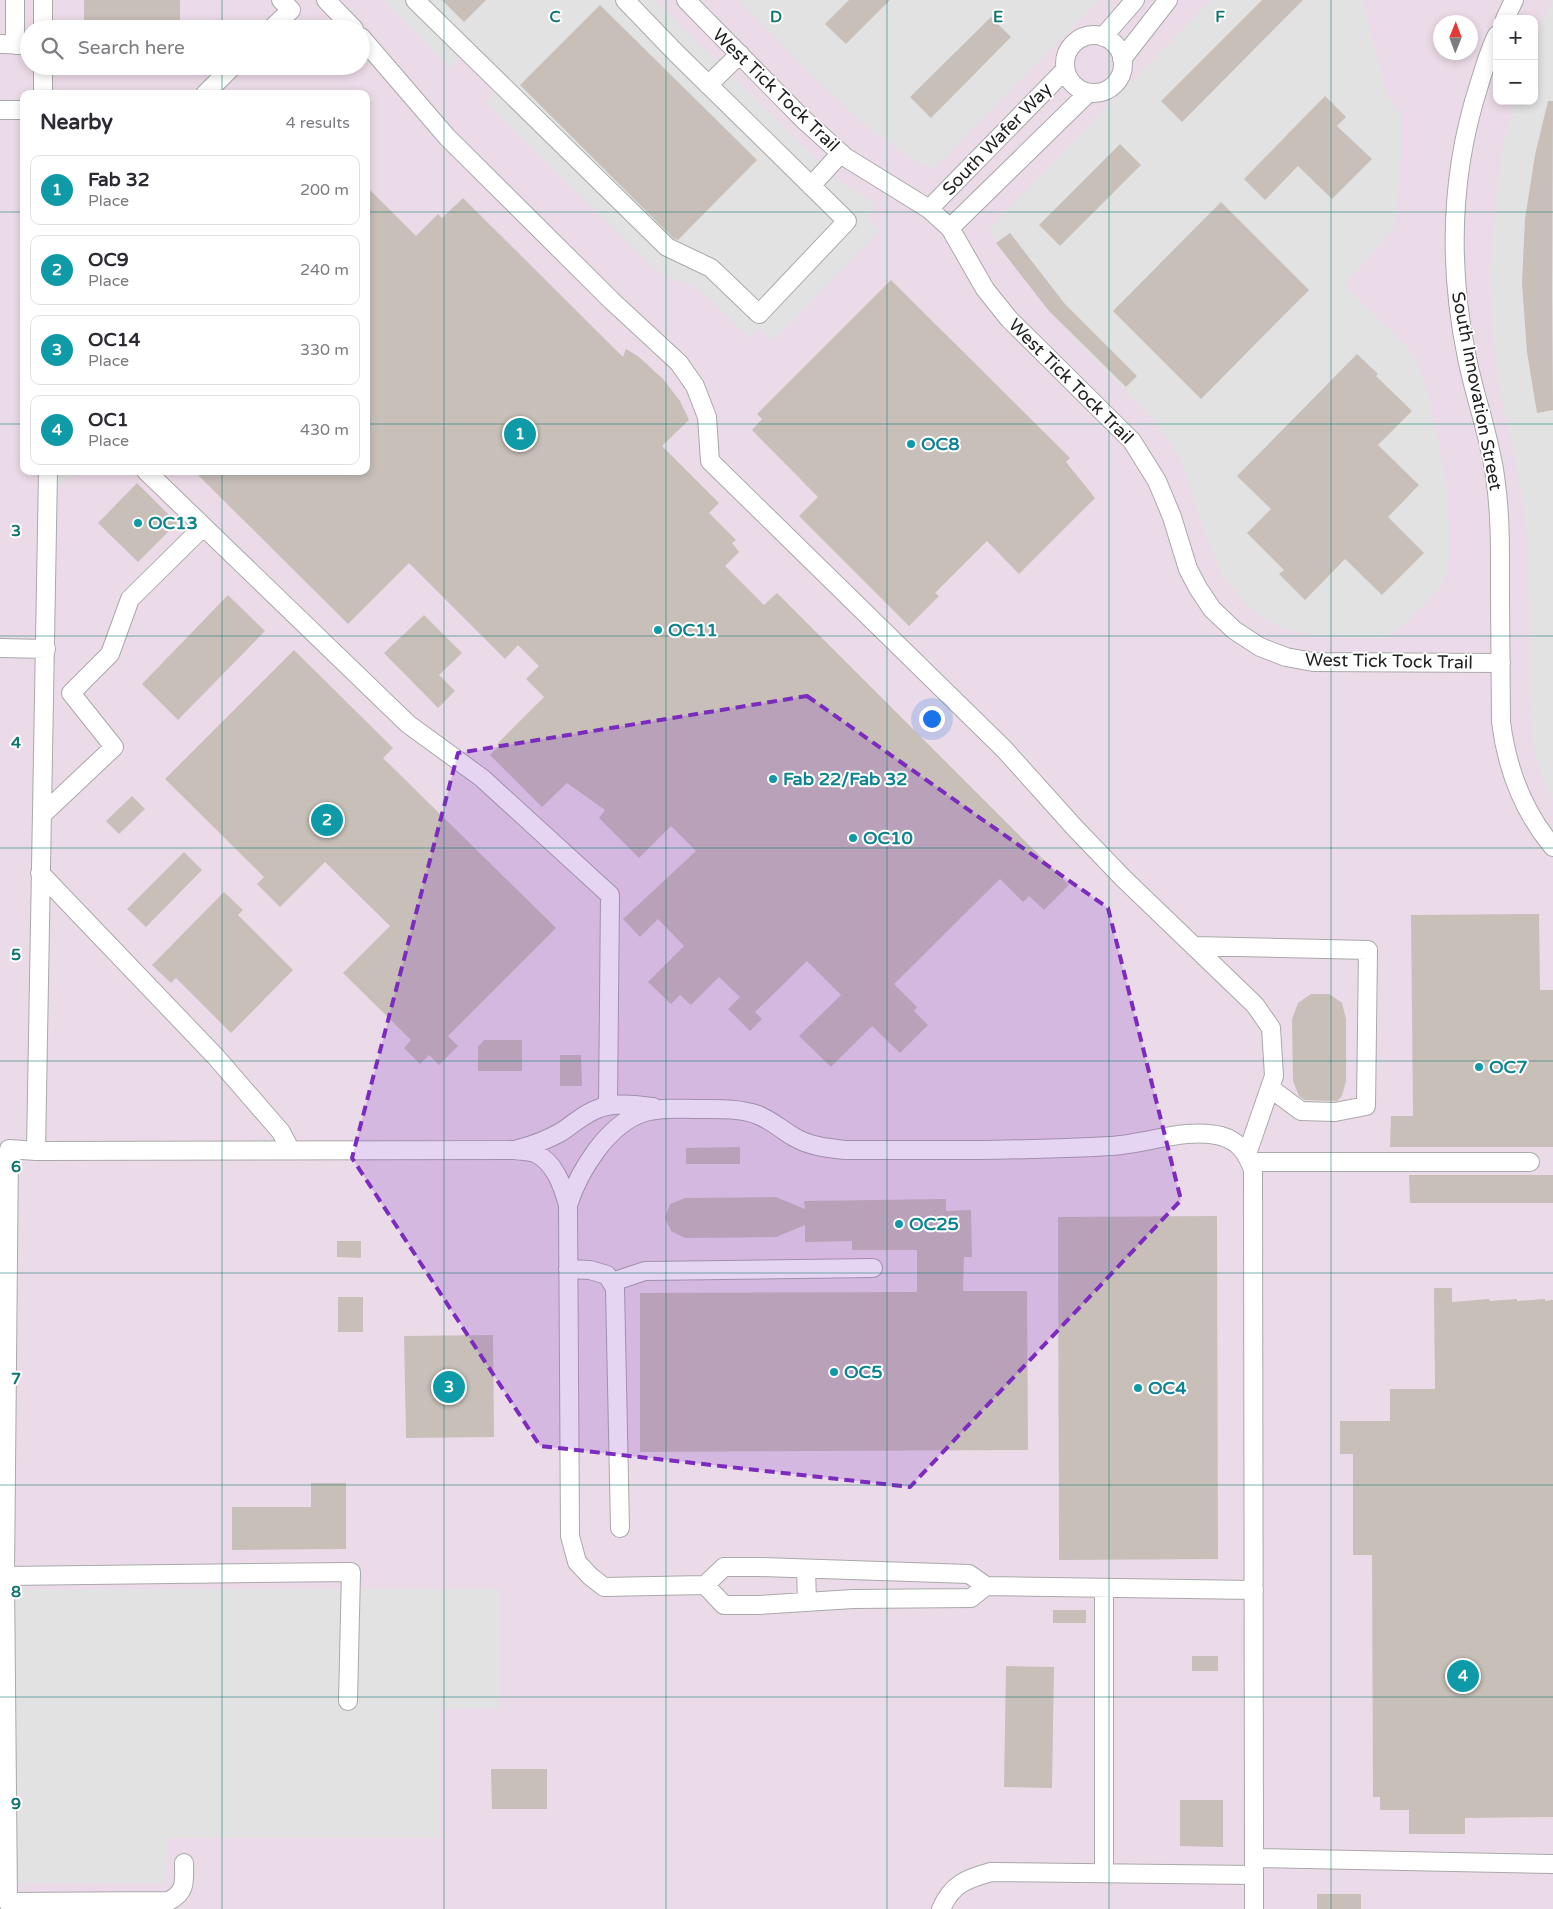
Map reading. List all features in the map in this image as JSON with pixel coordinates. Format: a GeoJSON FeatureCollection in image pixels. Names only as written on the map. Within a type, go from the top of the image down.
{"type":"FeatureCollection","features":[{"type":"Feature","properties":{"kind":"street"},"geometry":{"type":"LineString","coordinates":[[15,0],[15,45]]}},
{"type":"Feature","properties":{"kind":"street"},"geometry":{"type":"LineString","coordinates":[[43,0],[43,20]]}},
{"type":"Feature","properties":{"kind":"street"},"geometry":{"type":"LineString","coordinates":[[281,0],[291,10],[281,20]]}},
{"type":"Feature","properties":{"kind":"street"},"geometry":{"type":"LineString","coordinates":[[326,0],[345,20]]}},
{"type":"Feature","properties":{"kind":"street"},"geometry":{"type":"LineString","coordinates":[[415,0],[667,247],[711,268],[759,314],[847,221],[708,85],[625,0]]}},
{"type":"Feature","properties":{"kind":"street","name":"West Tick Tock Trail"},"geometry":{"type":"LineString","coordinates":[[686,0],[803,119],[841,153],[929,209],[950,228],[985,289],[1009,319],[1132,441],[1157,481],[1172,517],[1188,569],[1198,588],[1212,609],[1234,630],[1260,647],[1277,654],[1313,662],[1500,663]]}},
{"type":"Feature","properties":{"kind":"street"},"geometry":{"type":"LineString","coordinates":[[1088,92],[1097,93],[1106,90],[1120,78],[1122,59],[1116,46],[1103,37],[1135,0]]}},
{"type":"Feature","properties":{"kind":"street"},"geometry":{"type":"LineString","coordinates":[[1122,59],[1168,0]]}},
{"type":"Feature","properties":{"kind":"street"},"geometry":{"type":"LineString","coordinates":[[1507,15],[1514,0]]}},
{"type":"Feature","properties":{"kind":"street","name":"South Wafer Way"},"geometry":{"type":"LineString","coordinates":[[1088,92],[1080,90],[1073,84],[1065,70],[1065,60],[1068,51],[1074,44],[1087,36],[1103,37]]}},
{"type":"Feature","properties":{"kind":"street"},"geometry":{"type":"LineString","coordinates":[[370,47],[447,137],[612,301],[678,363],[695,386],[707,417],[710,461],[1004,749],[1088,842],[1255,1005],[1271,1028],[1274,1076],[1249,1158]]}},
{"type":"Feature","properties":{"kind":"street","name":"South Innovation Street"},"geometry":{"type":"LineString","coordinates":[[1493,48],[1471,111],[1462,149],[1457,186],[1453,248],[1460,321],[1488,436],[1499,514],[1501,722],[1507,758],[1526,809],[1553,846]]}},
{"type":"Feature","properties":{"kind":"street"},"geometry":{"type":"LineString","coordinates":[[708,85],[740,54]]}},
{"type":"Feature","properties":{"kind":"street","name":"South Wafer Way"},"geometry":{"type":"LineString","coordinates":[[929,209],[1065,70]]}},
{"type":"Feature","properties":{"kind":"street"},"geometry":{"type":"LineString","coordinates":[[43,75],[43,90]]}},
{"type":"Feature","properties":{"kind":"street"},"geometry":{"type":"LineString","coordinates":[[209,90],[224,75]]}},
{"type":"Feature","properties":{"kind":"street","name":"South Wafer Way"},"geometry":{"type":"LineString","coordinates":[[950,228],[1088,92]]}},
{"type":"Feature","properties":{"kind":"street"},"geometry":{"type":"LineString","coordinates":[[0,110],[20,110]]}},
{"type":"Feature","properties":{"kind":"street"},"geometry":{"type":"LineString","coordinates":[[811,186],[841,153]]}},
{"type":"Feature","properties":{"kind":"street"},"geometry":{"type":"LineString","coordinates":[[36,1151],[48,475]]}},
{"type":"Feature","properties":{"kind":"street"},"geometry":{"type":"LineString","coordinates":[[150,475],[408,724],[482,778],[610,895],[608,1106]]}},
{"type":"Feature","properties":{"kind":"street"},"geometry":{"type":"LineString","coordinates":[[43,814],[114,747],[71,693],[110,654],[130,599],[203,527]]}},
{"type":"Feature","properties":{"kind":"street"},"geometry":{"type":"LineString","coordinates":[[0,648],[46,649]]}},
{"type":"Feature","properties":{"kind":"street"},"geometry":{"type":"LineString","coordinates":[[40,873],[216,1057],[281,1132],[290,1149]]}},
{"type":"Feature","properties":{"kind":"street"},"geometry":{"type":"LineString","coordinates":[[1194,946],[1368,950],[1366,1106],[1335,1112],[1301,1111],[1270,1088]]}},
{"type":"Feature","properties":{"kind":"street"},"geometry":{"type":"LineString","coordinates":[[515,1150],[540,1143],[562,1131],[583,1115],[600,1107],[616,1104],[665,1109],[746,1111],[762,1116],[795,1138],[810,1144],[845,1150],[1112,1146],[1202,1134],[1221,1136],[1236,1142],[1249,1158],[1253,1170],[1254,1909]]}},
{"type":"Feature","properties":{"kind":"street"},"geometry":{"type":"LineString","coordinates":[[568,1206],[575,1185],[590,1159],[615,1131],[630,1118],[646,1112],[665,1109]]}},
{"type":"Feature","properties":{"kind":"street"},"geometry":{"type":"LineString","coordinates":[[184,1863],[184,1887],[178,1896],[169,1901],[9,1906],[5,1576],[9,1149],[36,1151],[515,1150],[536,1153],[551,1166],[561,1182],[568,1206],[570,1536],[578,1562],[590,1576],[604,1587],[706,1585],[724,1568],[968,1574],[986,1586],[1254,1590]]}},
{"type":"Feature","properties":{"kind":"street"},"geometry":{"type":"LineString","coordinates":[[1249,1158],[1530,1162]]}},
{"type":"Feature","properties":{"kind":"street"},"geometry":{"type":"LineString","coordinates":[[612,1282],[644,1271],[873,1268]]}},
{"type":"Feature","properties":{"kind":"street"},"geometry":{"type":"LineString","coordinates":[[568,1269],[590,1270],[607,1275],[615,1288],[620,1528]]}},
{"type":"Feature","properties":{"kind":"street"},"geometry":{"type":"LineString","coordinates":[[806,1569],[807,1602]]}},
{"type":"Feature","properties":{"kind":"street"},"geometry":{"type":"LineString","coordinates":[[5,1576],[351,1572],[348,1701]]}},
{"type":"Feature","properties":{"kind":"street"},"geometry":{"type":"LineString","coordinates":[[706,1585],[724,1605],[759,1605],[853,1599],[971,1598],[986,1586]]}},
{"type":"Feature","properties":{"kind":"street"},"geometry":{"type":"LineString","coordinates":[[1104,1588],[1104,1874]]}},
{"type":"Feature","properties":{"kind":"street"},"geometry":{"type":"LineString","coordinates":[[941,1909],[946,1896],[958,1885],[971,1878],[992,1872],[1104,1874],[1254,1867],[1553,1864]]}},
{"type":"Feature","properties":{"kind":"highlighted area"},"geometry":{"type":"Polygon","coordinates":[[[807,696],[1108,908],[1181,1200],[910,1487],[540,1446],[352,1158],[458,753],[807,696]]]}},
{"type":"Feature","properties":{"kind":"shaded area"},"geometry":{"type":"Polygon","coordinates":[[[0,0],[1553,0],[1553,1909],[0,1909],[0,0]]]}},
{"type":"Feature","properties":{"kind":"shaded area"},"geometry":{"type":"Polygon","coordinates":[[[383,0],[655,0],[838,181],[877,204],[867,218],[880,231],[774,339],[770,339],[759,328],[749,338],[694,286],[669,278],[653,268],[486,103],[495,93],[494,90],[460,57],[450,67],[383,0]]]}},
{"type":"Feature","properties":{"kind":"shaded area"},"geometry":{"type":"Polygon","coordinates":[[[737,0],[1099,0],[934,169],[910,158],[860,121],[810,74],[737,0]]]}},
{"type":"Feature","properties":{"kind":"shaded area"},"geometry":{"type":"Polygon","coordinates":[[[1211,0],[1362,0],[1387,95],[1401,115],[1402,143],[1395,221],[1391,232],[1344,285],[1404,344],[1417,361],[1427,390],[1436,428],[1447,493],[1450,543],[1448,568],[1442,585],[1408,621],[1390,635],[1377,638],[1312,635],[1286,630],[1250,609],[1221,574],[1180,457],[1152,418],[1078,342],[1049,309],[1003,251],[989,228],[1211,0]]]}},
{"type":"Feature","properties":{"kind":"shaded area"},"geometry":{"type":"Polygon","coordinates":[[[1553,0],[1553,799],[1547,790],[1537,762],[1531,732],[1528,563],[1525,520],[1520,485],[1497,375],[1491,318],[1490,268],[1497,185],[1504,142],[1513,105],[1538,105],[1538,32],[1553,0]]]}},
{"type":"Feature","properties":{"kind":"shaded area"},"geometry":{"type":"Polygon","coordinates":[[[55,475],[72,475],[72,476],[56,488],[55,475]]]}},
{"type":"Feature","properties":{"kind":"shaded area"},"geometry":{"type":"Polygon","coordinates":[[[14,1589],[500,1589],[500,1708],[440,1709],[440,1838],[167,1838],[166,1883],[14,1883],[14,1589]]]}},
{"type":"Feature","properties":{"kind":"building"},"geometry":{"type":"Polygon","coordinates":[[[84,0],[180,0],[180,20],[84,20],[84,0]]]}},
{"type":"Feature","properties":{"kind":"building"},"geometry":{"type":"Polygon","coordinates":[[[442,0],[486,0],[464,22],[442,0]]]}},
{"type":"Feature","properties":{"kind":"building"},"geometry":{"type":"Polygon","coordinates":[[[849,0],[890,0],[846,44],[825,24],[849,0]]]}},
{"type":"Feature","properties":{"kind":"building"},"geometry":{"type":"Polygon","coordinates":[[[1262,0],[1303,0],[1182,122],[1161,101],[1262,0]]]}},
{"type":"Feature","properties":{"kind":"building"},"geometry":{"type":"Polygon","coordinates":[[[600,5],[757,160],[678,240],[673,238],[520,85],[600,5]]]}},
{"type":"Feature","properties":{"kind":"building"},"geometry":{"type":"Polygon","coordinates":[[[991,17],[1011,37],[931,118],[910,97],[991,17]]]}},
{"type":"Feature","properties":{"kind":"building"},"geometry":{"type":"Polygon","coordinates":[[[1325,96],[1346,117],[1337,126],[1372,159],[1332,199],[1298,166],[1265,200],[1244,179],[1325,96]]]}},
{"type":"Feature","properties":{"kind":"building"},"geometry":{"type":"Polygon","coordinates":[[[1548,101],[1553,101],[1553,410],[1537,413],[1527,352],[1522,283],[1525,219],[1535,155],[1548,101]]]}},
{"type":"Feature","properties":{"kind":"building"},"geometry":{"type":"Polygon","coordinates":[[[1120,144],[1141,165],[1060,246],[1039,225],[1120,144]]]}},
{"type":"Feature","properties":{"kind":"building"},"geometry":{"type":"Polygon","coordinates":[[[370,190],[416,236],[438,214],[442,218],[463,198],[623,357],[626,349],[639,357],[663,379],[680,401],[689,420],[662,446],[719,503],[709,513],[736,540],[732,543],[739,552],[725,566],[764,605],[777,593],[1069,885],[1044,910],[1029,896],[1023,902],[1000,879],[894,984],[917,1007],[914,1011],[928,1025],[900,1053],[872,1026],[831,1067],[799,1036],[841,995],[807,961],[755,1012],[762,1019],[750,1031],[728,1009],[740,997],[719,977],[691,1005],[680,995],[671,1004],[648,982],[684,946],[658,919],[640,937],[623,919],[696,851],[671,826],[639,858],[599,818],[605,810],[567,783],[542,807],[490,755],[499,746],[497,744],[544,697],[526,679],[539,666],[518,645],[505,659],[409,563],[348,624],[198,475],[370,475],[370,190]]]}},
{"type":"Feature","properties":{"kind":"building"},"geometry":{"type":"Polygon","coordinates":[[[1221,202],[1309,290],[1201,399],[1113,311],[1221,202]]]}},
{"type":"Feature","properties":{"kind":"building"},"geometry":{"type":"Polygon","coordinates":[[[1010,233],[1065,304],[1137,376],[1126,387],[1049,311],[996,243],[1010,233]]]}},
{"type":"Feature","properties":{"kind":"building","name":"OC8"},"geometry":{"type":"Polygon","coordinates":[[[891,280],[1070,458],[1066,462],[1095,498],[1019,574],[987,541],[935,593],[939,596],[909,626],[799,516],[818,497],[752,430],[762,419],[757,414],[891,280]]]}},
{"type":"Feature","properties":{"kind":"building"},"geometry":{"type":"Polygon","coordinates":[[[1357,354],[1378,374],[1376,376],[1412,411],[1378,445],[1419,485],[1388,517],[1424,553],[1382,595],[1345,559],[1305,600],[1279,574],[1284,570],[1247,533],[1271,509],[1237,476],[1357,354]]]}},
{"type":"Feature","properties":{"kind":"building","name":"OC13"},"geometry":{"type":"Polygon","coordinates":[[[137,483],[177,523],[138,562],[98,523],[137,483]]]}},
{"type":"Feature","properties":{"kind":"building"},"geometry":{"type":"Polygon","coordinates":[[[228,595],[265,631],[178,720],[142,684],[228,595]]]}},
{"type":"Feature","properties":{"kind":"building"},"geometry":{"type":"Polygon","coordinates":[[[424,615],[462,653],[439,675],[455,691],[438,708],[384,653],[424,615]]]}},
{"type":"Feature","properties":{"kind":"building"},"geometry":{"type":"Polygon","coordinates":[[[294,650],[393,748],[383,758],[556,928],[448,1036],[458,1046],[439,1065],[429,1055],[420,1064],[404,1048],[411,1040],[343,973],[390,926],[325,862],[280,907],[257,884],[264,877],[165,779],[294,650]]]}},
{"type":"Feature","properties":{"kind":"building"},"geometry":{"type":"Polygon","coordinates":[[[132,796],[145,809],[119,834],[106,821],[132,796]]]}},
{"type":"Feature","properties":{"kind":"building"},"geometry":{"type":"Polygon","coordinates":[[[184,852],[202,870],[146,927],[127,909],[184,852]]]}},
{"type":"Feature","properties":{"kind":"building"},"geometry":{"type":"Polygon","coordinates":[[[224,892],[243,910],[238,915],[293,970],[231,1033],[176,978],[171,983],[152,965],[224,892]]]}},
{"type":"Feature","properties":{"kind":"building","name":"OC7"},"geometry":{"type":"Polygon","coordinates":[[[1539,914],[1540,990],[1553,990],[1553,1147],[1390,1147],[1391,1116],[1413,1116],[1411,915],[1539,914]]]}},
{"type":"Feature","properties":{"kind":"building"},"geometry":{"type":"Polygon","coordinates":[[[1311,994],[1329,994],[1342,1003],[1346,1019],[1346,1081],[1342,1096],[1337,1101],[1305,1100],[1299,1096],[1293,1081],[1292,1019],[1298,1003],[1311,994]]]}},
{"type":"Feature","properties":{"kind":"building"},"geometry":{"type":"Polygon","coordinates":[[[484,1040],[522,1040],[522,1071],[478,1071],[478,1047],[484,1040]]]}},
{"type":"Feature","properties":{"kind":"building"},"geometry":{"type":"Polygon","coordinates":[[[560,1055],[581,1055],[582,1086],[560,1086],[560,1055]]]}},
{"type":"Feature","properties":{"kind":"building"},"geometry":{"type":"Polygon","coordinates":[[[740,1147],[740,1164],[686,1164],[686,1148],[740,1147]]]}},
{"type":"Feature","properties":{"kind":"building"},"geometry":{"type":"Polygon","coordinates":[[[1409,1175],[1553,1175],[1553,1203],[1410,1203],[1409,1175]]]}},
{"type":"Feature","properties":{"kind":"building","name":"OC5"},"geometry":{"type":"Polygon","coordinates":[[[776,1197],[805,1209],[804,1201],[946,1199],[946,1211],[971,1210],[972,1257],[964,1257],[963,1291],[1027,1291],[1028,1450],[640,1452],[640,1293],[917,1292],[917,1250],[852,1250],[852,1241],[805,1242],[805,1225],[776,1237],[685,1238],[671,1231],[665,1218],[670,1204],[685,1198],[776,1197]]]}},
{"type":"Feature","properties":{"kind":"building","name":"OC4"},"geometry":{"type":"Polygon","coordinates":[[[1217,1216],[1218,1559],[1059,1560],[1058,1217],[1217,1216]]]}},
{"type":"Feature","properties":{"kind":"building"},"geometry":{"type":"Polygon","coordinates":[[[337,1241],[361,1241],[361,1258],[337,1257],[337,1241]]]}},
{"type":"Feature","properties":{"kind":"building"},"geometry":{"type":"Polygon","coordinates":[[[1434,1288],[1452,1288],[1452,1302],[1489,1299],[1490,1301],[1517,1299],[1517,1301],[1553,1300],[1553,1817],[1465,1818],[1465,1834],[1409,1834],[1409,1810],[1380,1810],[1380,1797],[1373,1797],[1372,1555],[1353,1555],[1353,1454],[1340,1454],[1340,1421],[1390,1421],[1390,1389],[1435,1389],[1434,1288]]]}},
{"type":"Feature","properties":{"kind":"building"},"geometry":{"type":"Polygon","coordinates":[[[338,1297],[363,1297],[363,1332],[338,1332],[338,1297]]]}},
{"type":"Feature","properties":{"kind":"building"},"geometry":{"type":"Polygon","coordinates":[[[493,1335],[494,1437],[406,1438],[404,1336],[493,1335]]]}},
{"type":"Feature","properties":{"kind":"building"},"geometry":{"type":"Polygon","coordinates":[[[311,1483],[346,1483],[346,1549],[232,1550],[232,1507],[311,1507],[311,1483]]]}},
{"type":"Feature","properties":{"kind":"building"},"geometry":{"type":"Polygon","coordinates":[[[1053,1610],[1086,1610],[1086,1623],[1053,1623],[1053,1610]]]}},
{"type":"Feature","properties":{"kind":"building"},"geometry":{"type":"Polygon","coordinates":[[[1192,1656],[1218,1656],[1218,1671],[1192,1671],[1192,1656]]]}},
{"type":"Feature","properties":{"kind":"building"},"geometry":{"type":"Polygon","coordinates":[[[1006,1666],[1054,1667],[1052,1788],[1004,1787],[1006,1666]]]}},
{"type":"Feature","properties":{"kind":"building"},"geometry":{"type":"Polygon","coordinates":[[[491,1769],[547,1769],[547,1809],[492,1809],[491,1769]]]}},
{"type":"Feature","properties":{"kind":"building"},"geometry":{"type":"Polygon","coordinates":[[[1180,1800],[1223,1800],[1223,1847],[1180,1846],[1180,1800]]]}},
{"type":"Feature","properties":{"kind":"building"},"geometry":{"type":"Polygon","coordinates":[[[1317,1894],[1361,1894],[1361,1909],[1317,1909],[1317,1894]]]}},
{"type":"Feature","properties":{"kind":"place","name":"Fab 32"},"geometry":{"type":"Point","coordinates":[520,434]}},
{"type":"Feature","properties":{"kind":"place","name":"OC8"},"geometry":{"type":"Point","coordinates":[911,444]}},
{"type":"Feature","properties":{"kind":"place","name":"OC13"},"geometry":{"type":"Point","coordinates":[138,523]}},
{"type":"Feature","properties":{"kind":"place","name":"OC11"},"geometry":{"type":"Point","coordinates":[658,630]}},
{"type":"Feature","properties":{"kind":"place","name":"Fab 22/Fab 32"},"geometry":{"type":"Point","coordinates":[773,779]}},
{"type":"Feature","properties":{"kind":"place","name":"OC9"},"geometry":{"type":"Point","coordinates":[327,820]}},
{"type":"Feature","properties":{"kind":"place","name":"OC10"},"geometry":{"type":"Point","coordinates":[853,838]}},
{"type":"Feature","properties":{"kind":"place","name":"OC7"},"geometry":{"type":"Point","coordinates":[1479,1067]}},
{"type":"Feature","properties":{"kind":"place","name":"OC25"},"geometry":{"type":"Point","coordinates":[899,1224]}},
{"type":"Feature","properties":{"kind":"place","name":"OC5"},"geometry":{"type":"Point","coordinates":[834,1372]}},
{"type":"Feature","properties":{"kind":"place","name":"OC14"},"geometry":{"type":"Point","coordinates":[449,1387]}},
{"type":"Feature","properties":{"kind":"place","name":"OC4"},"geometry":{"type":"Point","coordinates":[1138,1388]}},
{"type":"Feature","properties":{"kind":"place","name":"OC1"},"geometry":{"type":"Point","coordinates":[1463,1676]}}]}
